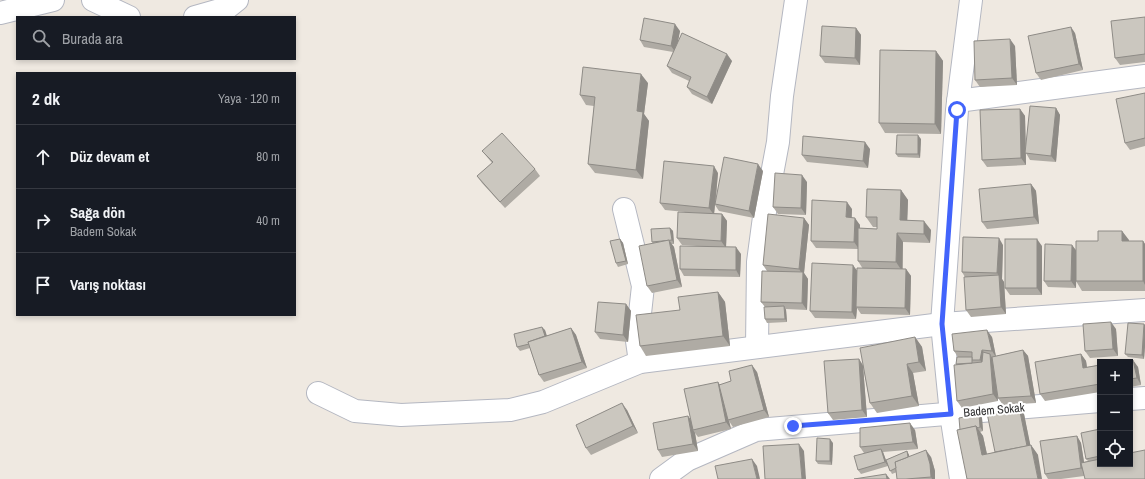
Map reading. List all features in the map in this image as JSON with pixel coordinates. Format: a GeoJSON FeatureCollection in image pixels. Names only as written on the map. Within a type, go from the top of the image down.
{"type":"FeatureCollection","features":[{"type":"Feature","properties":{"kind":"street"},"geometry":{"type":"LineString","coordinates":[[0,13],[53,0]]}},
{"type":"Feature","properties":{"kind":"street"},"geometry":{"type":"LineString","coordinates":[[93,0],[128,16]]}},
{"type":"Feature","properties":{"kind":"street"},"geometry":{"type":"LineString","coordinates":[[199,16],[227,8],[237,0]]}},
{"type":"Feature","properties":{"kind":"street"},"geometry":{"type":"LineString","coordinates":[[757,348],[758,262],[764,217],[778,142],[782,96],[796,0]]}},
{"type":"Feature","properties":{"kind":"street"},"geometry":{"type":"LineString","coordinates":[[961,479],[951,414],[942,324],[958,101],[971,0]]}},
{"type":"Feature","properties":{"kind":"street"},"geometry":{"type":"LineString","coordinates":[[958,101],[1145,76]]}},
{"type":"Feature","properties":{"kind":"street"},"geometry":{"type":"LineString","coordinates":[[624,209],[643,286],[637,341],[640,362]]}},
{"type":"Feature","properties":{"kind":"street"},"geometry":{"type":"LineString","coordinates":[[318,393],[355,411],[401,415],[510,410],[543,402],[640,362],[942,324],[1145,310]]}},
{"type":"Feature","properties":{"kind":"street"},"geometry":{"type":"LineString","coordinates":[[1133,399],[1145,398]]}},
{"type":"Feature","properties":{"kind":"street","name":"Badem Sokak"},"geometry":{"type":"LineString","coordinates":[[661,479],[687,460],[756,430],[1097,402]]}},
{"type":"Feature","properties":{"kind":"building"},"geometry":{"type":"Polygon","coordinates":[[[1145,17],[1145,54],[1115,58],[1111,21],[1145,17]]]}},
{"type":"Feature","properties":{"kind":"building"},"geometry":{"type":"Polygon","coordinates":[[[644,18],[675,24],[671,46],[640,40],[644,18]]]}},
{"type":"Feature","properties":{"kind":"building"},"geometry":{"type":"Polygon","coordinates":[[[822,26],[856,28],[855,58],[820,56],[822,26]]]}},
{"type":"Feature","properties":{"kind":"building"},"geometry":{"type":"Polygon","coordinates":[[[1071,27],[1079,64],[1036,73],[1028,36],[1071,27]]]}},
{"type":"Feature","properties":{"kind":"building"},"geometry":{"type":"Polygon","coordinates":[[[682,33],[727,54],[707,97],[687,87],[691,77],[667,66],[682,33]]]}},
{"type":"Feature","properties":{"kind":"building"},"geometry":{"type":"Polygon","coordinates":[[[1010,39],[1012,78],[975,80],[974,41],[1010,39]]]}},
{"type":"Feature","properties":{"kind":"building"},"geometry":{"type":"Polygon","coordinates":[[[880,50],[936,51],[935,124],[879,123],[880,50]]]}},
{"type":"Feature","properties":{"kind":"building"},"geometry":{"type":"Polygon","coordinates":[[[583,67],[641,74],[637,111],[643,112],[636,170],[588,164],[595,97],[580,95],[583,67]]]}},
{"type":"Feature","properties":{"kind":"building"},"geometry":{"type":"Polygon","coordinates":[[[1145,93],[1145,138],[1125,143],[1116,99],[1145,93]]]}},
{"type":"Feature","properties":{"kind":"building"},"geometry":{"type":"Polygon","coordinates":[[[1030,106],[1056,108],[1051,156],[1025,153],[1030,106]]]}},
{"type":"Feature","properties":{"kind":"building"},"geometry":{"type":"Polygon","coordinates":[[[1020,109],[1021,158],[982,160],[980,110],[1020,109]]]}},
{"type":"Feature","properties":{"kind":"building"},"geometry":{"type":"Polygon","coordinates":[[[502,133],[535,169],[500,202],[477,176],[493,162],[482,151],[502,133]]]}},
{"type":"Feature","properties":{"kind":"building"},"geometry":{"type":"Polygon","coordinates":[[[897,135],[918,135],[918,154],[896,154],[897,135]]]}},
{"type":"Feature","properties":{"kind":"building"},"geometry":{"type":"Polygon","coordinates":[[[803,136],[865,142],[863,161],[802,155],[803,136]]]}},
{"type":"Feature","properties":{"kind":"building"},"geometry":{"type":"Polygon","coordinates":[[[724,157],[758,164],[749,211],[715,204],[724,157]]]}},
{"type":"Feature","properties":{"kind":"building"},"geometry":{"type":"Polygon","coordinates":[[[664,161],[714,166],[709,208],[660,203],[664,161]]]}},
{"type":"Feature","properties":{"kind":"building"},"geometry":{"type":"Polygon","coordinates":[[[775,173],[802,175],[801,208],[773,207],[775,173]]]}},
{"type":"Feature","properties":{"kind":"building"},"geometry":{"type":"Polygon","coordinates":[[[1031,184],[1034,217],[982,222],[979,189],[1031,184]]]}},
{"type":"Feature","properties":{"kind":"building"},"geometry":{"type":"Polygon","coordinates":[[[867,189],[901,190],[900,220],[924,221],[924,234],[897,233],[896,262],[858,261],[858,228],[877,229],[877,217],[866,217],[867,189]]]}},
{"type":"Feature","properties":{"kind":"building"},"geometry":{"type":"Polygon","coordinates":[[[812,200],[847,202],[846,217],[855,218],[854,242],[811,241],[812,200]]]}},
{"type":"Feature","properties":{"kind":"building"},"geometry":{"type":"Polygon","coordinates":[[[678,212],[722,214],[721,241],[677,238],[678,212]]]}},
{"type":"Feature","properties":{"kind":"building"},"geometry":{"type":"Polygon","coordinates":[[[768,214],[804,218],[799,269],[763,265],[768,214]]]}},
{"type":"Feature","properties":{"kind":"building"},"geometry":{"type":"Polygon","coordinates":[[[670,228],[672,240],[652,242],[651,229],[670,228]]]}},
{"type":"Feature","properties":{"kind":"building"},"geometry":{"type":"Polygon","coordinates":[[[1098,231],[1122,231],[1122,241],[1143,241],[1143,281],[1076,281],[1076,241],[1098,241],[1098,231]]]}},
{"type":"Feature","properties":{"kind":"building"},"geometry":{"type":"Polygon","coordinates":[[[963,237],[999,238],[997,273],[962,272],[963,237]]]}},
{"type":"Feature","properties":{"kind":"building"},"geometry":{"type":"Polygon","coordinates":[[[620,239],[626,261],[616,263],[610,241],[620,239]]]}},
{"type":"Feature","properties":{"kind":"building"},"geometry":{"type":"Polygon","coordinates":[[[1005,239],[1037,239],[1037,288],[1005,288],[1005,239]]]}},
{"type":"Feature","properties":{"kind":"building"},"geometry":{"type":"Polygon","coordinates":[[[669,240],[677,280],[647,286],[639,246],[669,240]]]}},
{"type":"Feature","properties":{"kind":"building"},"geometry":{"type":"Polygon","coordinates":[[[1045,244],[1072,245],[1071,281],[1044,281],[1045,244]]]}},
{"type":"Feature","properties":{"kind":"building"},"geometry":{"type":"Polygon","coordinates":[[[680,246],[736,247],[736,270],[680,269],[680,246]]]}},
{"type":"Feature","properties":{"kind":"building"},"geometry":{"type":"Polygon","coordinates":[[[812,263],[853,265],[852,312],[810,311],[812,263]]]}},
{"type":"Feature","properties":{"kind":"building"},"geometry":{"type":"Polygon","coordinates":[[[857,268],[906,269],[905,308],[856,307],[857,268]]]}},
{"type":"Feature","properties":{"kind":"building"},"geometry":{"type":"Polygon","coordinates":[[[762,271],[803,272],[802,303],[761,302],[762,271]]]}},
{"type":"Feature","properties":{"kind":"building"},"geometry":{"type":"Polygon","coordinates":[[[999,275],[1001,307],[966,310],[964,277],[999,275]]]}},
{"type":"Feature","properties":{"kind":"building"},"geometry":{"type":"Polygon","coordinates":[[[718,292],[723,336],[640,346],[636,315],[680,310],[678,297],[718,292]]]}},
{"type":"Feature","properties":{"kind":"building"},"geometry":{"type":"Polygon","coordinates":[[[598,302],[626,304],[623,335],[595,332],[598,302]]]}},
{"type":"Feature","properties":{"kind":"building"},"geometry":{"type":"Polygon","coordinates":[[[784,306],[785,319],[765,319],[764,307],[784,306]]]}},
{"type":"Feature","properties":{"kind":"building"},"geometry":{"type":"Polygon","coordinates":[[[1111,322],[1113,349],[1085,351],[1083,324],[1111,322]]]}},
{"type":"Feature","properties":{"kind":"building"},"geometry":{"type":"Polygon","coordinates":[[[1128,323],[1144,324],[1142,355],[1125,354],[1128,323]]]}},
{"type":"Feature","properties":{"kind":"building"},"geometry":{"type":"Polygon","coordinates":[[[542,327],[545,336],[528,342],[529,344],[517,347],[514,334],[542,327]]]}},
{"type":"Feature","properties":{"kind":"building"},"geometry":{"type":"Polygon","coordinates":[[[571,328],[582,362],[539,375],[528,342],[571,328]]]}},
{"type":"Feature","properties":{"kind":"building"},"geometry":{"type":"Polygon","coordinates":[[[987,330],[992,351],[982,350],[980,360],[972,360],[972,352],[954,351],[952,334],[987,330]]]}},
{"type":"Feature","properties":{"kind":"building"},"geometry":{"type":"Polygon","coordinates":[[[915,337],[919,362],[907,364],[912,396],[870,403],[860,348],[915,337]]]}},
{"type":"Feature","properties":{"kind":"building"},"geometry":{"type":"Polygon","coordinates":[[[1023,350],[1031,396],[998,398],[992,357],[1023,350]]]}},
{"type":"Feature","properties":{"kind":"building"},"geometry":{"type":"Polygon","coordinates":[[[983,352],[990,354],[993,394],[957,401],[954,365],[982,362],[983,352]]]}},
{"type":"Feature","properties":{"kind":"building"},"geometry":{"type":"Polygon","coordinates":[[[1081,354],[1083,368],[1097,366],[1097,384],[1040,394],[1035,362],[1081,354]]]}},
{"type":"Feature","properties":{"kind":"building"},"geometry":{"type":"Polygon","coordinates":[[[957,357],[972,357],[972,363],[956,364],[957,357]]]}},
{"type":"Feature","properties":{"kind":"building"},"geometry":{"type":"Polygon","coordinates":[[[859,359],[862,410],[828,413],[824,361],[859,359]]]}},
{"type":"Feature","properties":{"kind":"building"},"geometry":{"type":"Polygon","coordinates":[[[1133,360],[1137,378],[1133,379],[1133,360]]]}},
{"type":"Feature","properties":{"kind":"building"},"geometry":{"type":"Polygon","coordinates":[[[752,365],[764,410],[728,420],[719,385],[731,381],[729,371],[752,365]]]}},
{"type":"Feature","properties":{"kind":"building"},"geometry":{"type":"Polygon","coordinates":[[[718,382],[726,422],[693,430],[684,389],[718,382]]]}},
{"type":"Feature","properties":{"kind":"building"},"geometry":{"type":"Polygon","coordinates":[[[622,403],[633,426],[586,448],[576,425],[622,403]]]}},
{"type":"Feature","properties":{"kind":"building"},"geometry":{"type":"Polygon","coordinates":[[[1019,407],[1027,446],[995,452],[987,413],[1019,407]]]}},
{"type":"Feature","properties":{"kind":"building"},"geometry":{"type":"Polygon","coordinates":[[[979,414],[980,427],[978,428],[976,426],[960,430],[959,418],[979,414]]]}},
{"type":"Feature","properties":{"kind":"building"},"geometry":{"type":"Polygon","coordinates":[[[688,416],[693,444],[658,450],[653,423],[688,416]]]}},
{"type":"Feature","properties":{"kind":"building"},"geometry":{"type":"Polygon","coordinates":[[[910,423],[913,442],[860,447],[860,428],[910,423]]]}},
{"type":"Feature","properties":{"kind":"building"},"geometry":{"type":"Polygon","coordinates":[[[976,426],[982,455],[1031,445],[1038,479],[967,479],[957,430],[976,426]]]}},
{"type":"Feature","properties":{"kind":"building"},"geometry":{"type":"Polygon","coordinates":[[[1097,430],[1097,457],[1086,459],[1081,433],[1097,430]]]}},
{"type":"Feature","properties":{"kind":"building"},"geometry":{"type":"Polygon","coordinates":[[[1077,436],[1081,468],[1045,474],[1040,441],[1077,436]]]}},
{"type":"Feature","properties":{"kind":"building"},"geometry":{"type":"Polygon","coordinates":[[[817,438],[830,439],[830,461],[816,461],[817,438]]]}},
{"type":"Feature","properties":{"kind":"building"},"geometry":{"type":"Polygon","coordinates":[[[799,444],[802,479],[765,479],[763,446],[799,444]]]}},
{"type":"Feature","properties":{"kind":"building"},"geometry":{"type":"Polygon","coordinates":[[[881,449],[885,462],[858,470],[854,456],[881,449]]]}},
{"type":"Feature","properties":{"kind":"building"},"geometry":{"type":"Polygon","coordinates":[[[926,450],[930,464],[931,477],[897,479],[895,462],[926,450]]]}},
{"type":"Feature","properties":{"kind":"building"},"geometry":{"type":"Polygon","coordinates":[[[1145,450],[1145,479],[1085,479],[1081,463],[1097,460],[1097,467],[1133,467],[1133,452],[1145,450]]]}},
{"type":"Feature","properties":{"kind":"building"},"geometry":{"type":"Polygon","coordinates":[[[907,451],[908,457],[895,462],[896,468],[890,471],[886,460],[907,451]]]}},
{"type":"Feature","properties":{"kind":"building"},"geometry":{"type":"Polygon","coordinates":[[[752,459],[757,479],[718,479],[715,466],[752,459]]]}},
{"type":"Feature","properties":{"kind":"building"},"geometry":{"type":"Polygon","coordinates":[[[886,474],[887,479],[854,479],[886,474]]]}},
{"type":"Feature","properties":{"kind":"route"},"geometry":{"type":"LineString","coordinates":[[793,426],[951,414],[942,324],[957,110]]}}]}
